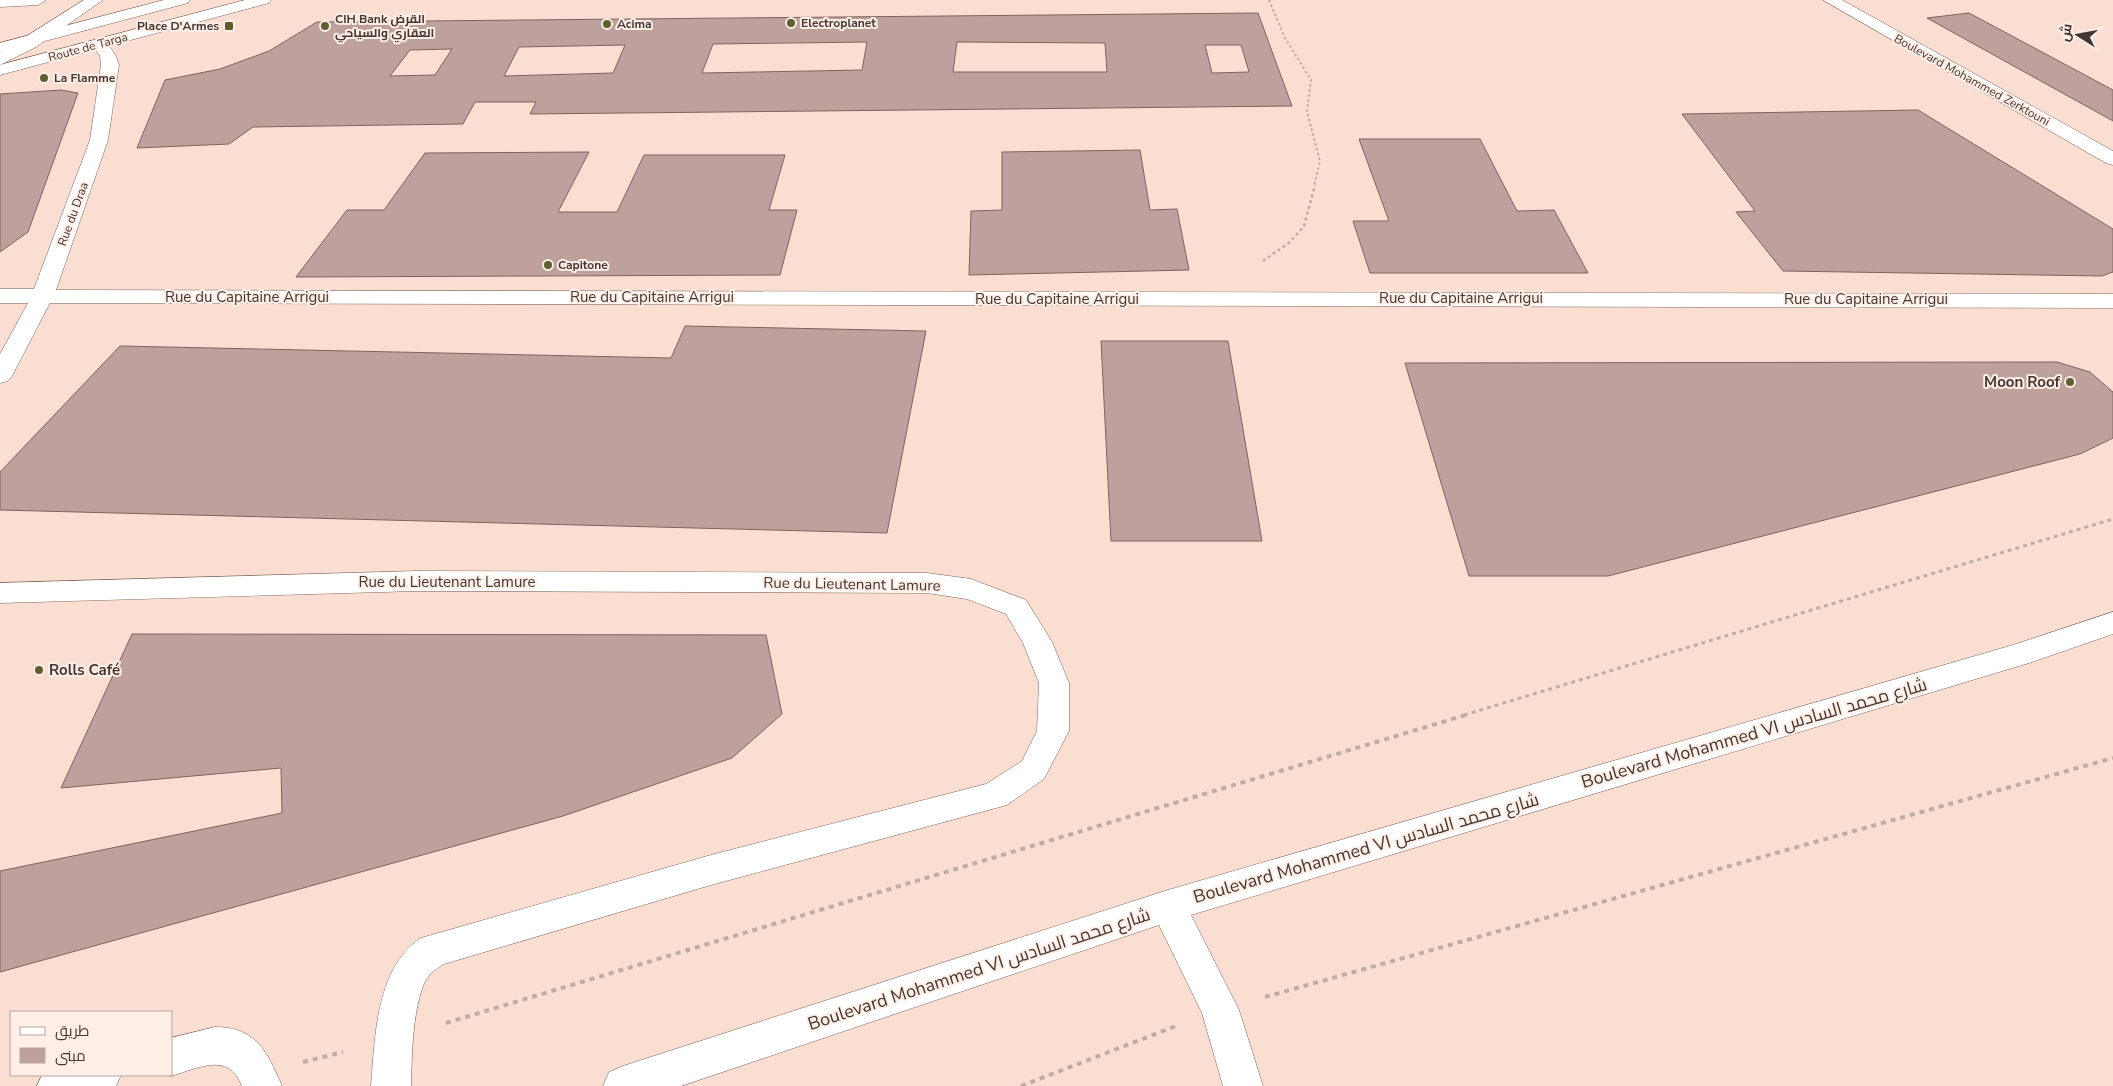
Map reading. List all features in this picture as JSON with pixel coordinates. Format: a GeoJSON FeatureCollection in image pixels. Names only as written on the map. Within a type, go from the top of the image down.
{"type":"FeatureCollection","features":[{"type":"Feature","properties":{"kind":"street"},"geometry":{"type":"LineString","coordinates":[[0,2],[38,0]]}},
{"type":"Feature","properties":{"kind":"street"},"geometry":{"type":"LineString","coordinates":[[0,60],[39,38],[95,0]]}},
{"type":"Feature","properties":{"kind":"street","name":"Route de Targa"},"geometry":{"type":"LineString","coordinates":[[0,48],[182,0]]}},
{"type":"Feature","properties":{"kind":"street","name":"Route de Targa"},"geometry":{"type":"LineString","coordinates":[[0,70],[263,0]]}},
{"type":"Feature","properties":{"kind":"street","name":"Boulevard Mohammed Zerktouni"},"geometry":{"type":"LineString","coordinates":[[1831,0],[2113,159]]}},
{"type":"Feature","properties":{"kind":"street","name":"Rue du Draa"},"geometry":{"type":"LineString","coordinates":[[0,376],[43,296],[99,140],[110,65],[108,56],[100,44]]}},
{"type":"Feature","properties":{"kind":"street","name":"Rue du Capitaine Arrigui"},"geometry":{"type":"LineString","coordinates":[[0,296],[2113,301]]}},
{"type":"Feature","properties":{"kind":"street","name":"Rue du Lieutenant Lamure"},"geometry":{"type":"LineString","coordinates":[[0,593],[417,581],[927,583],[971,589],[1016,607],[1037,642],[1054,683],[1053,731],[1034,770],[995,795],[711,870],[434,950],[420,959],[406,979],[394,1038],[391,1086]]}},
{"type":"Feature","properties":{"kind":"street","name":"Boulevard Mohammed VI شارع محمد السادس"},"geometry":{"type":"LineString","coordinates":[[623,1086],[1168,906],[1998,661],[2113,623]]}},
{"type":"Feature","properties":{"kind":"street"},"geometry":{"type":"LineString","coordinates":[[1168,906],[1220,1010],[1243,1086]]}},
{"type":"Feature","properties":{"kind":"street"},"geometry":{"type":"LineString","coordinates":[[172,1057],[221,1044],[234,1047],[244,1052],[260,1080]]}},
{"type":"Feature","properties":{"kind":"street"},"geometry":{"type":"LineString","coordinates":[[57,1086],[97,1076]]}},
{"type":"Feature","properties":{"kind":"path"},"geometry":{"type":"LineString","coordinates":[[1259,298],[1255,266],[1286,246],[1304,225],[1311,196],[1321,169],[1318,152],[1308,122],[1306,98],[1311,80],[1285,38],[1269,0]]}},
{"type":"Feature","properties":{"kind":"path"},"geometry":{"type":"LineString","coordinates":[[260,1080],[2113,519]]}},
{"type":"Feature","properties":{"kind":"path"},"geometry":{"type":"LineString","coordinates":[[1021,1086],[1220,1010],[2113,758]]}},
{"type":"Feature","properties":{"kind":"building"},"geometry":{"type":"Polygon","coordinates":[[[1258,13],[1292,106],[530,114],[536,102],[475,102],[463,124],[253,127],[229,144],[137,148],[165,80],[220,69],[269,51],[317,22],[1258,13]],[[867,42],[713,44],[702,73],[862,70],[867,42]],[[957,42],[953,72],[1107,72],[1105,43],[957,42]],[[625,45],[519,47],[504,76],[613,73],[625,45]],[[1205,45],[1212,73],[1249,72],[1241,45],[1205,45]],[[452,49],[410,50],[390,76],[435,75],[452,49]]]}},
{"type":"Feature","properties":{"kind":"building"},"geometry":{"type":"Polygon","coordinates":[[[1969,13],[2113,90],[2113,121],[1927,18],[1969,13]]]}},
{"type":"Feature","properties":{"kind":"building"},"geometry":{"type":"Polygon","coordinates":[[[61,90],[78,93],[28,232],[0,252],[0,94],[61,90]]]}},
{"type":"Feature","properties":{"kind":"building"},"geometry":{"type":"Polygon","coordinates":[[[1918,110],[2113,229],[2113,272],[2102,276],[1783,271],[1736,212],[1755,211],[1682,114],[1918,110]]]}},
{"type":"Feature","properties":{"kind":"building"},"geometry":{"type":"Polygon","coordinates":[[[1359,139],[1480,139],[1517,211],[1554,210],[1588,273],[1370,273],[1353,221],[1389,221],[1359,139]]]}},
{"type":"Feature","properties":{"kind":"building"},"geometry":{"type":"Polygon","coordinates":[[[1140,150],[1150,210],[1177,209],[1189,270],[969,275],[971,211],[1002,210],[1002,152],[1140,150]]]}},
{"type":"Feature","properties":{"kind":"building"},"geometry":{"type":"Polygon","coordinates":[[[589,152],[558,212],[617,212],[644,155],[785,155],[769,210],[797,210],[780,275],[296,277],[347,210],[384,210],[425,153],[589,152]]]}},
{"type":"Feature","properties":{"kind":"building"},"geometry":{"type":"Polygon","coordinates":[[[685,326],[926,331],[887,533],[0,510],[0,472],[120,346],[671,358],[685,326]]]}},
{"type":"Feature","properties":{"kind":"building"},"geometry":{"type":"Polygon","coordinates":[[[1101,341],[1228,341],[1262,541],[1111,541],[1101,341]]]}},
{"type":"Feature","properties":{"kind":"building"},"geometry":{"type":"Polygon","coordinates":[[[2057,362],[2090,372],[2113,392],[2113,438],[2080,454],[1608,576],[1469,576],[1405,363],[2057,362]]]}},
{"type":"Feature","properties":{"kind":"building"},"geometry":{"type":"Polygon","coordinates":[[[132,634],[766,635],[782,714],[732,758],[563,816],[0,972],[0,871],[282,813],[281,768],[61,788],[132,634]]]}},
{"type":"Feature","properties":{"kind":"place","name":"Electroplanet"},"geometry":{"type":"Point","coordinates":[791,23]}},
{"type":"Feature","properties":{"kind":"place","name":"Acima"},"geometry":{"type":"Point","coordinates":[607,24]}},
{"type":"Feature","properties":{"kind":"place","name":"Place D'Armes"},"geometry":{"type":"Point","coordinates":[229,26]}},
{"type":"Feature","properties":{"kind":"place","name":"CIH Bank القرض العقاري والسياحي"},"geometry":{"type":"Point","coordinates":[325,26]}},
{"type":"Feature","properties":{"kind":"place","name":"La Flamme"},"geometry":{"type":"Point","coordinates":[44,78]}},
{"type":"Feature","properties":{"kind":"place","name":"Capitone"},"geometry":{"type":"Point","coordinates":[548,265]}},
{"type":"Feature","properties":{"kind":"place","name":"Moon Roof"},"geometry":{"type":"Point","coordinates":[2070,382]}},
{"type":"Feature","properties":{"kind":"place","name":"Rolls Café"},"geometry":{"type":"Point","coordinates":[39,670]}}]}
